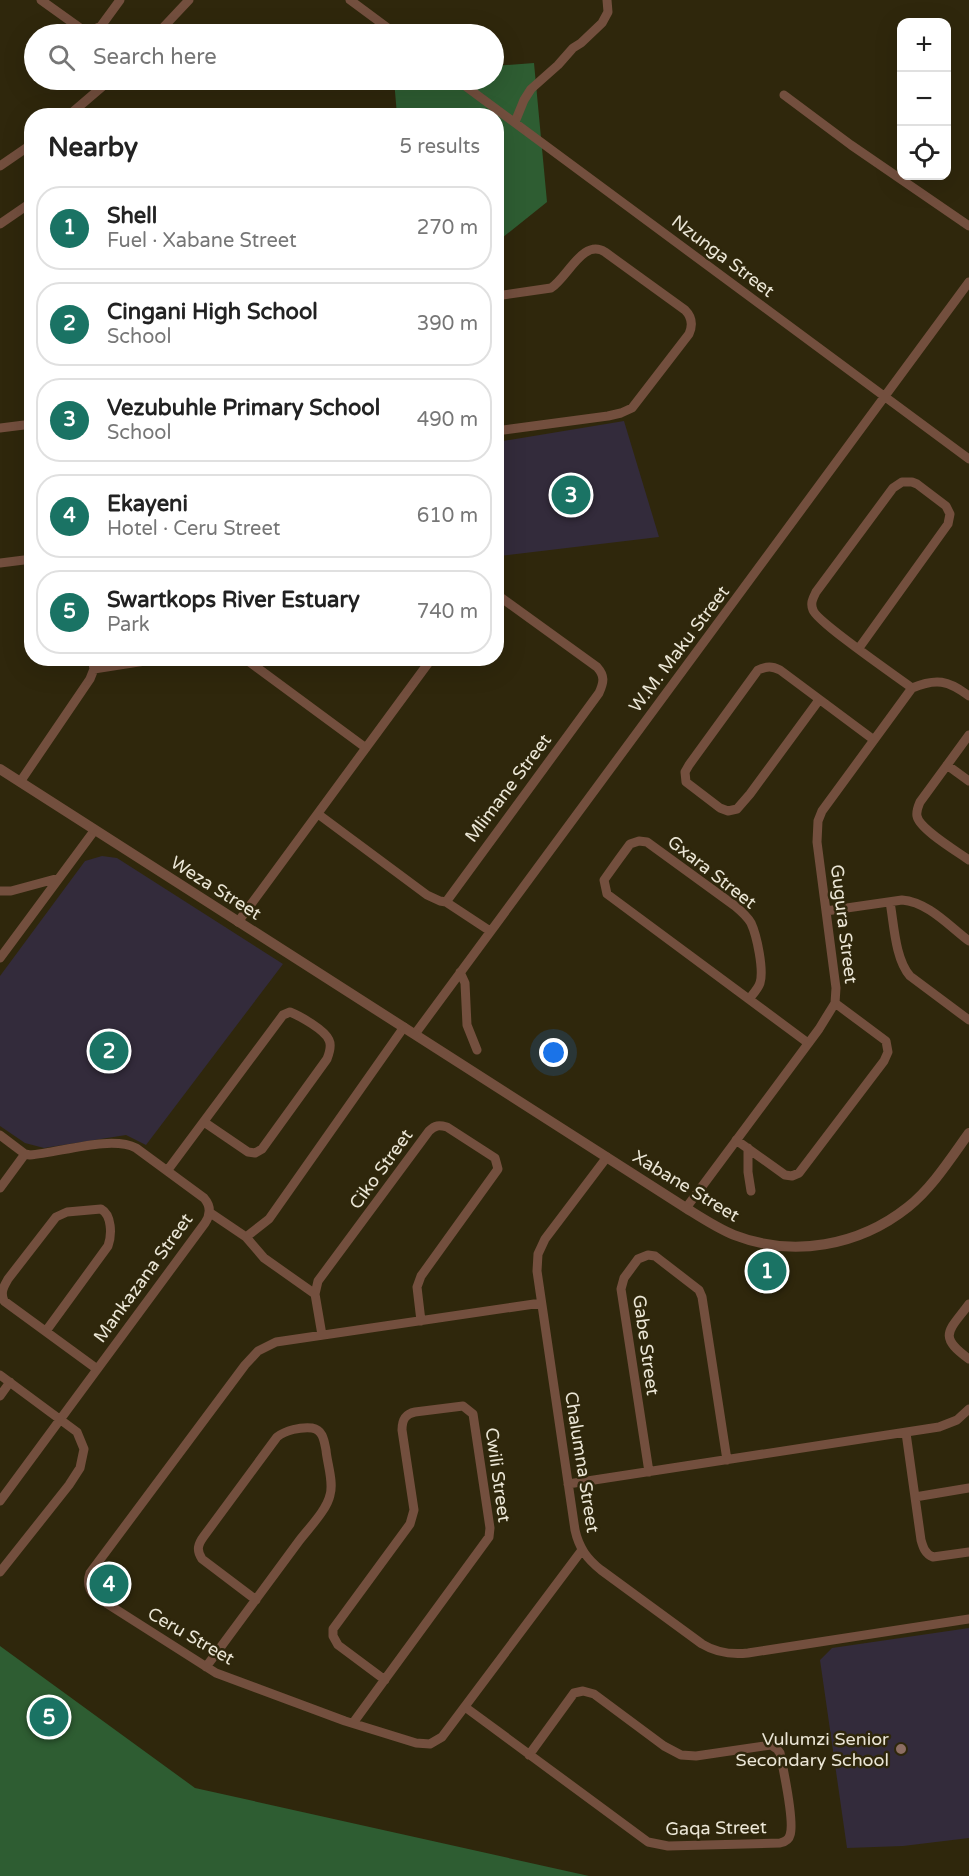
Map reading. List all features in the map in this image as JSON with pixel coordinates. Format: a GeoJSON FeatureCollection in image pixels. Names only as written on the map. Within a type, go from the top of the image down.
{"type":"FeatureCollection","features":[{"type":"Feature","properties":{"kind":"street"},"geometry":{"type":"LineString","coordinates":[[41,0],[74,24]]}},
{"type":"Feature","properties":{"kind":"street"},"geometry":{"type":"LineString","coordinates":[[102,24],[120,0]]}},
{"type":"Feature","properties":{"kind":"street"},"geometry":{"type":"LineString","coordinates":[[166,24],[189,0]]}},
{"type":"Feature","properties":{"kind":"street"},"geometry":{"type":"LineString","coordinates":[[350,0],[382,24]]}},
{"type":"Feature","properties":{"kind":"street"},"geometry":{"type":"LineString","coordinates":[[515,122],[531,89],[602,23],[608,12],[607,0]]}},
{"type":"Feature","properties":{"kind":"street"},"geometry":{"type":"LineString","coordinates":[[77,108],[98,90]]}},
{"type":"Feature","properties":{"kind":"street","name":"Nzunga Street"},"geometry":{"type":"LineString","coordinates":[[471,90],[496,108]]}},
{"type":"Feature","properties":{"kind":"street"},"geometry":{"type":"LineString","coordinates":[[784,95],[834,134],[969,226]]}},
{"type":"Feature","properties":{"kind":"street","name":"Nzunga Street"},"geometry":{"type":"LineString","coordinates":[[504,114],[969,459]]}},
{"type":"Feature","properties":{"kind":"street"},"geometry":{"type":"LineString","coordinates":[[0,166],[24,150]]}},
{"type":"Feature","properties":{"kind":"street"},"geometry":{"type":"LineString","coordinates":[[0,224],[24,208]]}},
{"type":"Feature","properties":{"kind":"street"},"geometry":{"type":"LineString","coordinates":[[504,295],[551,288],[559,283],[584,252],[595,249],[605,252],[685,310],[692,321],[689,334],[632,408],[608,416],[504,430]]}},
{"type":"Feature","properties":{"kind":"street","name":"W.M. Maku Street"},"geometry":{"type":"LineString","coordinates":[[415,1034],[969,282]]}},
{"type":"Feature","properties":{"kind":"street"},"geometry":{"type":"LineString","coordinates":[[0,428],[24,425]]}},
{"type":"Feature","properties":{"kind":"street"},"geometry":{"type":"LineString","coordinates":[[859,648],[948,524],[950,514],[946,506],[912,482],[902,482],[893,488],[816,592],[812,601],[813,610],[819,618],[912,688],[925,682],[939,681],[956,686],[969,696]]}},
{"type":"Feature","properties":{"kind":"street"},"geometry":{"type":"LineString","coordinates":[[0,563],[24,560]]}},
{"type":"Feature","properties":{"kind":"street","name":"Mlimane Street"},"geometry":{"type":"LineString","coordinates":[[446,902],[599,693],[603,684],[602,673],[597,667],[504,600]]}},
{"type":"Feature","properties":{"kind":"street"},"geometry":{"type":"LineString","coordinates":[[20,782],[85,687],[93,666]]}},
{"type":"Feature","properties":{"kind":"street"},"geometry":{"type":"LineString","coordinates":[[94,669],[113,666]]}},
{"type":"Feature","properties":{"kind":"street"},"geometry":{"type":"LineString","coordinates":[[255,666],[366,748]]}},
{"type":"Feature","properties":{"kind":"street"},"geometry":{"type":"LineString","coordinates":[[238,922],[426,666]]}},
{"type":"Feature","properties":{"kind":"street"},"geometry":{"type":"LineString","coordinates":[[819,700],[737,809],[728,811],[720,808],[686,782],[685,772],[689,765],[759,670],[769,666],[780,670],[874,740]]}},
{"type":"Feature","properties":{"kind":"street","name":"Gugura Street"},"geometry":{"type":"LineString","coordinates":[[686,1208],[826,1019],[835,1003],[836,979],[817,842],[818,821],[822,811],[912,688]]}},
{"type":"Feature","properties":{"kind":"street"},"geometry":{"type":"LineString","coordinates":[[969,735],[920,802],[917,818],[924,827],[969,860]]}},
{"type":"Feature","properties":{"kind":"street"},"geometry":{"type":"LineString","coordinates":[[947,765],[969,781]]}},
{"type":"Feature","properties":{"kind":"street","name":"Weza Street"},"geometry":{"type":"LineString","coordinates":[[0,769],[415,1034]]}},
{"type":"Feature","properties":{"kind":"street"},"geometry":{"type":"LineString","coordinates":[[318,814],[427,895],[446,902],[490,931]]}},
{"type":"Feature","properties":{"kind":"street"},"geometry":{"type":"LineString","coordinates":[[0,958],[94,831]]}},
{"type":"Feature","properties":{"kind":"street","name":"Gxara Street"},"geometry":{"type":"LineString","coordinates":[[749,999],[760,984],[761,971],[755,935],[746,916],[647,842],[639,841],[630,844],[606,876],[604,883],[608,894],[808,1043]]}},
{"type":"Feature","properties":{"kind":"street"},"geometry":{"type":"LineString","coordinates":[[0,891],[11,891],[60,878]]}},
{"type":"Feature","properties":{"kind":"street"},"geometry":{"type":"LineString","coordinates":[[826,911],[910,901],[922,906],[969,941]]}},
{"type":"Feature","properties":{"kind":"street"},"geometry":{"type":"LineString","coordinates":[[890,902],[900,958],[905,970],[969,1020]]}},
{"type":"Feature","properties":{"kind":"street"},"geometry":{"type":"LineString","coordinates":[[460,972],[465,983],[467,1025],[477,1050]]}},
{"type":"Feature","properties":{"kind":"street"},"geometry":{"type":"LineString","coordinates":[[736,1140],[785,1175],[792,1176],[799,1173],[884,1061],[888,1052],[886,1041],[835,1003]]}},
{"type":"Feature","properties":{"kind":"street"},"geometry":{"type":"LineString","coordinates":[[167,1171],[283,1015],[290,1012],[301,1017],[329,1040],[330,1050],[327,1059],[258,1152],[248,1152],[204,1122]]}},
{"type":"Feature","properties":{"kind":"street"},"geometry":{"type":"LineString","coordinates":[[246,1237],[269,1219],[404,1028]]}},
{"type":"Feature","properties":{"kind":"street","name":"Xabane Street"},"geometry":{"type":"LineString","coordinates":[[415,1034],[686,1208],[725,1231],[755,1242],[797,1247],[838,1243],[865,1234],[908,1207],[925,1190],[969,1133]]}},
{"type":"Feature","properties":{"kind":"street","name":"Ciko Street"},"geometry":{"type":"LineString","coordinates":[[315,1294],[323,1274],[429,1131],[437,1126],[447,1127],[495,1158],[498,1169],[421,1276],[417,1287],[421,1321]]}},
{"type":"Feature","properties":{"kind":"street"},"geometry":{"type":"LineString","coordinates":[[0,1135],[25,1154],[0,1188]]}},
{"type":"Feature","properties":{"kind":"street","name":"Mankazana Street"},"geometry":{"type":"LineString","coordinates":[[0,1501],[205,1222],[209,1212],[209,1204],[204,1198],[136,1148],[121,1143],[25,1154]]}},
{"type":"Feature","properties":{"kind":"street"},"geometry":{"type":"LineString","coordinates":[[748,1148],[751,1191]]}},
{"type":"Feature","properties":{"kind":"street","name":"Chalumna Street"},"geometry":{"type":"LineString","coordinates":[[607,1157],[546,1239],[538,1254],[537,1271],[575,1530],[582,1550],[592,1563],[687,1633],[708,1647],[725,1653],[748,1653],[969,1619]]}},
{"type":"Feature","properties":{"kind":"street"},"geometry":{"type":"LineString","coordinates":[[46,1331],[108,1246],[111,1233],[108,1216],[103,1209],[67,1212],[56,1216],[3,1288],[1,1294],[3,1300],[97,1369]]}},
{"type":"Feature","properties":{"kind":"street"},"geometry":{"type":"LineString","coordinates":[[209,1212],[246,1237],[264,1258],[315,1294],[322,1335]]}},
{"type":"Feature","properties":{"kind":"street","name":"Gabe Street"},"geometry":{"type":"LineString","coordinates":[[649,1472],[621,1289],[624,1278],[638,1259],[645,1255],[655,1256],[699,1290],[702,1297],[727,1460]]}},
{"type":"Feature","properties":{"kind":"street","name":"Ceru Street"},"geometry":{"type":"LineString","coordinates":[[541,1303],[276,1342],[263,1348],[252,1357],[90,1573],[89,1588],[94,1596],[206,1667],[282,1698],[378,1732],[426,1745],[442,1737],[582,1550]]}},
{"type":"Feature","properties":{"kind":"street"},"geometry":{"type":"LineString","coordinates":[[969,1304],[953,1326],[949,1336],[951,1345],[969,1359]]}},
{"type":"Feature","properties":{"kind":"street"},"geometry":{"type":"LineString","coordinates":[[0,1375],[77,1432],[84,1449],[80,1468],[0,1572]]}},
{"type":"Feature","properties":{"kind":"street"},"geometry":{"type":"LineString","coordinates":[[0,1396],[10,1382]]}},
{"type":"Feature","properties":{"kind":"street","name":"Cwili Street"},"geometry":{"type":"LineString","coordinates":[[353,1723],[385,1680],[489,1537],[490,1528],[472,1414],[463,1406],[410,1413],[403,1420],[402,1430],[412,1495],[413,1514],[410,1524],[333,1629],[333,1636],[338,1645],[385,1680]]}},
{"type":"Feature","properties":{"kind":"street"},"geometry":{"type":"LineString","coordinates":[[568,1484],[949,1425],[969,1409]]}},
{"type":"Feature","properties":{"kind":"street"},"geometry":{"type":"LineString","coordinates":[[206,1667],[256,1600],[330,1498],[331,1487],[324,1442],[321,1434],[315,1429],[289,1430],[277,1437],[198,1547],[202,1559],[256,1600]]}},
{"type":"Feature","properties":{"kind":"street"},"geometry":{"type":"LineString","coordinates":[[906,1433],[921,1540],[926,1552],[938,1557],[969,1552]]}},
{"type":"Feature","properties":{"kind":"street"},"geometry":{"type":"LineString","coordinates":[[915,1497],[969,1488]]}},
{"type":"Feature","properties":{"kind":"street","name":"Gaqa Street"},"geometry":{"type":"LineString","coordinates":[[465,1707],[529,1755],[648,1842],[668,1846],[780,1843],[790,1835],[791,1820],[780,1753],[771,1745],[696,1756],[681,1755],[664,1746],[594,1694],[583,1691],[574,1693],[529,1755]]}},
{"type":"Feature","properties":{"kind":"shaded area"},"geometry":{"type":"Polygon","coordinates":[[[624,421],[659,537],[504,556],[504,441],[624,421]]]}},
{"type":"Feature","properties":{"kind":"shaded area"},"geometry":{"type":"Polygon","coordinates":[[[102,856],[117,858],[283,964],[146,1145],[126,1135],[44,1148],[25,1143],[0,1126],[0,976],[85,861],[102,856]]]}},
{"type":"Feature","properties":{"kind":"shaded area","name":"Vulumzi Senior Secondary School"},"geometry":{"type":"Polygon","coordinates":[[[969,1628],[969,1838],[903,1846],[847,1848],[820,1660],[832,1648],[969,1628]]]}},
{"type":"Feature","properties":{"kind":"green space"},"geometry":{"type":"Polygon","coordinates":[[[534,63],[547,202],[504,236],[504,108],[396,108],[395,90],[504,90],[504,65],[534,63]]]}},
{"type":"Feature","properties":{"kind":"green space"},"geometry":{"type":"Polygon","coordinates":[[[0,1646],[195,1788],[589,1876],[0,1876],[0,1646]]]}},
{"type":"Feature","properties":{"kind":"place","name":"Vezubuhle Primary School"},"geometry":{"type":"Point","coordinates":[571,495]}},
{"type":"Feature","properties":{"kind":"place","name":"Cingani High School"},"geometry":{"type":"Point","coordinates":[109,1051]}},
{"type":"Feature","properties":{"kind":"place","name":"Shell"},"geometry":{"type":"Point","coordinates":[767,1271]}},
{"type":"Feature","properties":{"kind":"place","name":"Ekayeni"},"geometry":{"type":"Point","coordinates":[109,1584]}},
{"type":"Feature","properties":{"kind":"place","name":"Swartkops River Estuary"},"geometry":{"type":"Point","coordinates":[49,1717]}},
{"type":"Feature","properties":{"kind":"place","name":"Vulumzi Senior Secondary School"},"geometry":{"type":"Point","coordinates":[901,1749]}}]}
